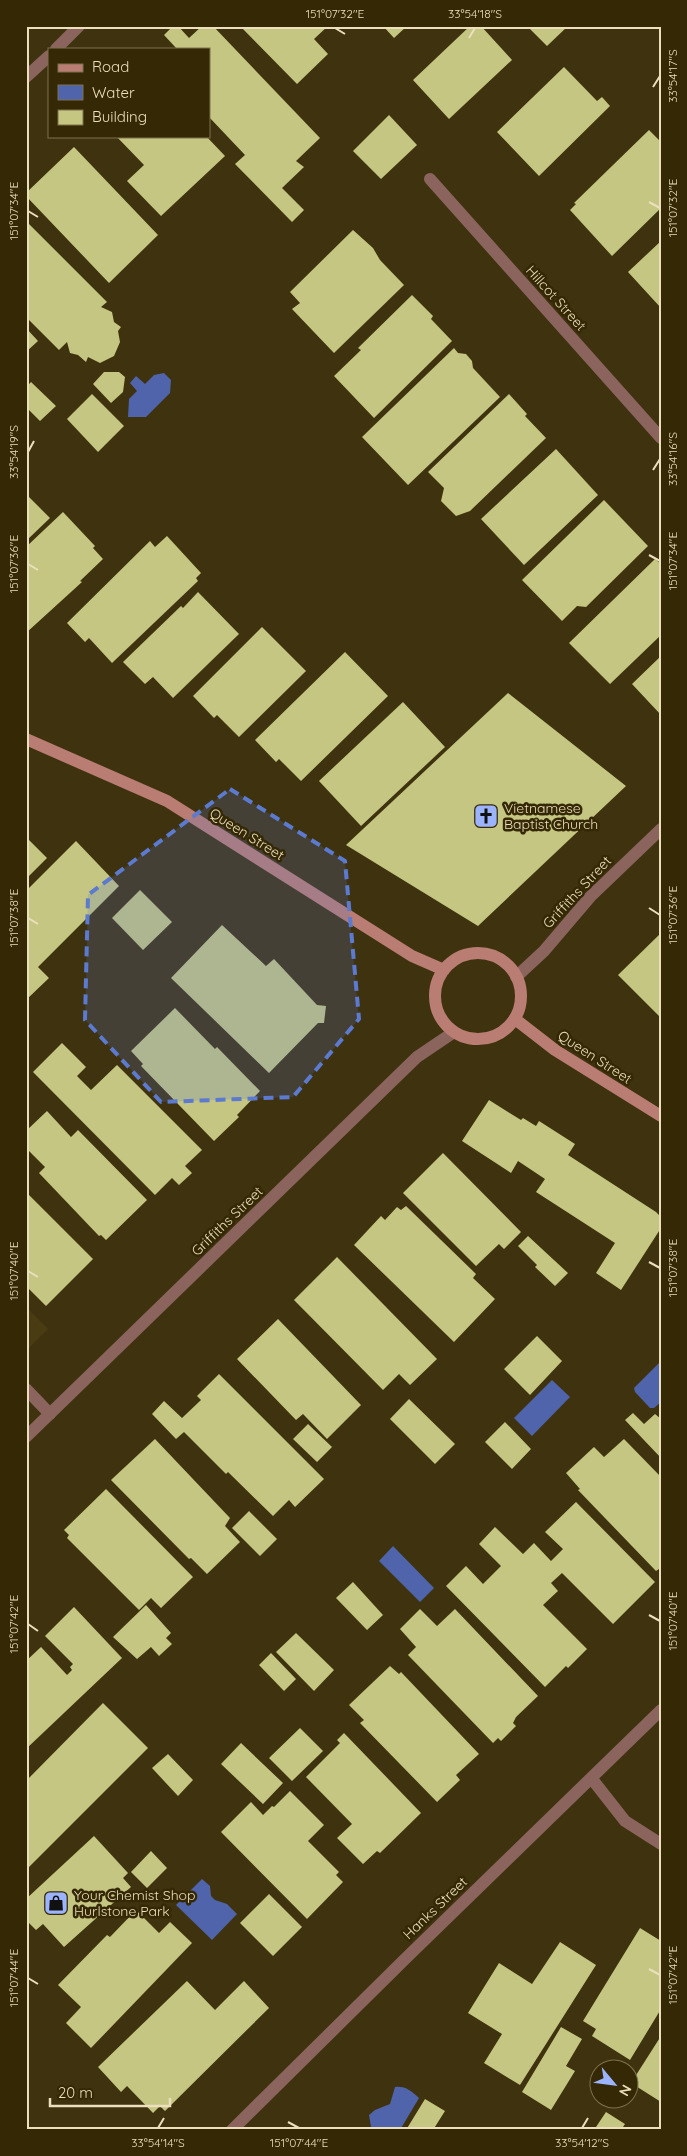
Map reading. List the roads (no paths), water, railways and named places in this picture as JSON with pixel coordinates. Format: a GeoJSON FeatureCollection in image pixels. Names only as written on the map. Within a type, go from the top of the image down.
{"type":"FeatureCollection","features":[{"type":"Feature","properties":{"kind":"street"},"geometry":{"type":"LineString","coordinates":[[57,48],[80,26]]}},
{"type":"Feature","properties":{"kind":"street"},"geometry":{"type":"LineString","coordinates":[[26,77],[48,57]]}},
{"type":"Feature","properties":{"kind":"street","name":"Hillcot Street"},"geometry":{"type":"LineString","coordinates":[[430,178],[661,438]]}},
{"type":"Feature","properties":{"kind":"street","name":"Queen Street"},"geometry":{"type":"LineString","coordinates":[[26,739],[167,801],[412,956],[444,970]]}},
{"type":"Feature","properties":{"kind":"street","name":"Griffiths Street"},"geometry":{"type":"LineString","coordinates":[[516,976],[544,951],[590,897],[661,828]]}},
{"type":"Feature","properties":{"kind":"street"},"geometry":{"type":"LineString","coordinates":[[482,953],[496,957],[508,966],[516,976],[521,990],[520,1005],[515,1019],[503,1032],[487,1039],[470,1039],[454,1032],[443,1023],[437,1010],[435,996],[438,982],[444,970],[455,960],[468,954],[482,953]]}},
{"type":"Feature","properties":{"kind":"street","name":"Queen Street"},"geometry":{"type":"LineString","coordinates":[[515,1019],[555,1050],[661,1116]]}},
{"type":"Feature","properties":{"kind":"street","name":"Griffiths Street"},"geometry":{"type":"LineString","coordinates":[[26,1437],[417,1057],[454,1032]]}},
{"type":"Feature","properties":{"kind":"street"},"geometry":{"type":"LineString","coordinates":[[26,1389],[50,1414]]}},
{"type":"Feature","properties":{"kind":"street","name":"Hanks Street"},"geometry":{"type":"LineString","coordinates":[[232,2130],[661,1710]]}},
{"type":"Feature","properties":{"kind":"street"},"geometry":{"type":"LineString","coordinates":[[592,1779],[625,1821],[661,1844]]}},
{"type":"Feature","properties":{"kind":"water"},"geometry":{"type":"Polygon","coordinates":[[[164,373],[171,380],[170,393],[146,417],[128,417],[129,399],[137,391],[130,383],[136,376],[145,384],[154,375],[164,373]]]}},
{"type":"Feature","properties":{"kind":"water"},"geometry":{"type":"Polygon","coordinates":[[[661,1361],[661,1402],[654,1408],[650,1408],[635,1392],[634,1388],[661,1361]]]}},
{"type":"Feature","properties":{"kind":"water"},"geometry":{"type":"Polygon","coordinates":[[[552,1380],[570,1397],[532,1436],[514,1418],[552,1380]]]}},
{"type":"Feature","properties":{"kind":"water"},"geometry":{"type":"Polygon","coordinates":[[[393,1546],[434,1588],[420,1602],[379,1561],[393,1546]]]}},
{"type":"Feature","properties":{"kind":"water"},"geometry":{"type":"Polygon","coordinates":[[[202,1879],[210,1886],[211,1896],[215,1900],[227,1904],[237,1914],[212,1940],[176,1905],[202,1879]]]}},
{"type":"Feature","properties":{"kind":"water"},"geometry":{"type":"Polygon","coordinates":[[[395,2087],[405,2088],[419,2098],[400,2130],[375,2130],[371,2127],[369,2115],[375,2110],[390,2104],[395,2087]]]}},
{"type":"Feature","properties":{"kind":"place","name":"Vietnamese Baptist Church"},"geometry":{"type":"Point","coordinates":[486,816]}},
{"type":"Feature","properties":{"kind":"place","name":"Your Chemist Shop Hurlstone Park"},"geometry":{"type":"Point","coordinates":[56,1903]}}]}
